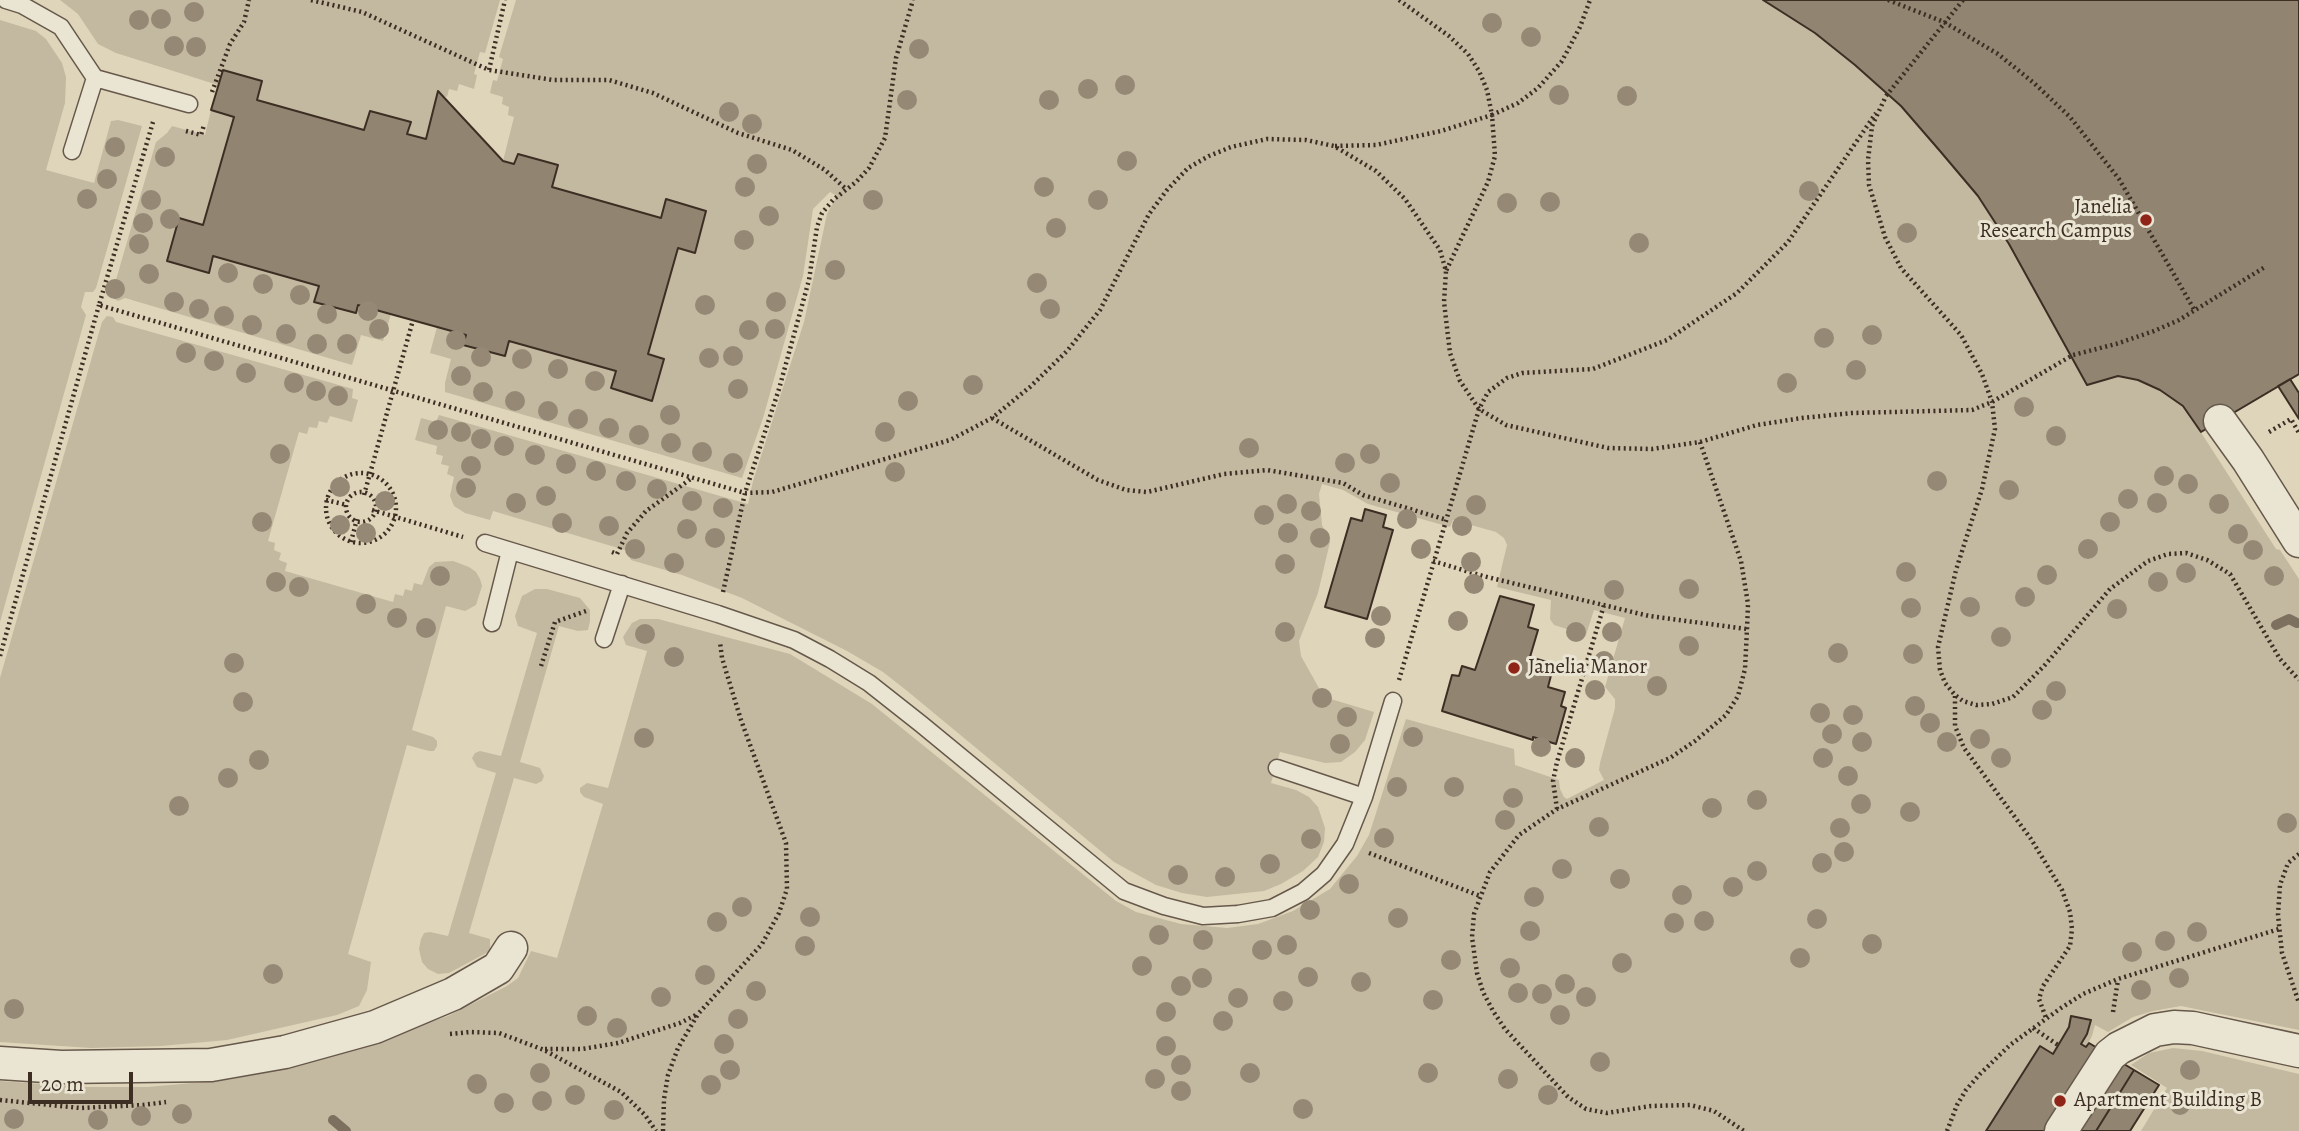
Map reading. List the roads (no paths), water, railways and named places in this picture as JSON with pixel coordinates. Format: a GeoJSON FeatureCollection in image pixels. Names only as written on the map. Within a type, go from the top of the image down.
{"type":"FeatureCollection","features":[{"type":"Feature","properties":{"kind":"street"},"geometry":{"type":"LineString","coordinates":[[2220,421],[2299,541]]}},
{"type":"Feature","properties":{"kind":"street"},"geometry":{"type":"LineString","coordinates":[[0,1063],[61,1067],[211,1065],[285,1052],[375,1027],[453,994],[498,968],[511,948]]}},
{"type":"Feature","properties":{"kind":"street"},"geometry":{"type":"LineString","coordinates":[[2061,1131],[2109,1055],[2155,1030],[2193,1028],[2299,1051]]}},
{"type":"Feature","properties":{"kind":"lane"},"geometry":{"type":"LineString","coordinates":[[6,0],[22,5],[61,27],[95,78],[189,104]]}},
{"type":"Feature","properties":{"kind":"lane"},"geometry":{"type":"LineString","coordinates":[[72,152],[95,78]]}},
{"type":"Feature","properties":{"kind":"lane"},"geometry":{"type":"LineString","coordinates":[[485,543],[794,640],[869,683],[1124,891],[1164,906],[1203,916],[1272,908],[1303,892],[1324,874],[1345,844],[1364,797],[1393,701]]}},
{"type":"Feature","properties":{"kind":"lane"},"geometry":{"type":"LineString","coordinates":[[492,623],[510,551]]}},
{"type":"Feature","properties":{"kind":"lane"},"geometry":{"type":"LineString","coordinates":[[604,639],[622,584]]}},
{"type":"Feature","properties":{"kind":"lane"},"geometry":{"type":"LineString","coordinates":[[1277,768],[1364,797]]}},
{"type":"Feature","properties":{"kind":"waterway"},"geometry":{"type":"LineString","coordinates":[[2276,625],[2289,619],[2297,623]]}},
{"type":"Feature","properties":{"kind":"waterway"},"geometry":{"type":"LineString","coordinates":[[333,1120],[346,1131]]}},
{"type":"Feature","properties":{"kind":"place","name":"Janelia Research Campus"},"geometry":{"type":"Point","coordinates":[2146,220]}},
{"type":"Feature","properties":{"kind":"place","name":"Janelia Manor"},"geometry":{"type":"Point","coordinates":[1514,668]}},
{"type":"Feature","properties":{"kind":"place","name":"Apartment Building B"},"geometry":{"type":"Point","coordinates":[2060,1101]}}]}
